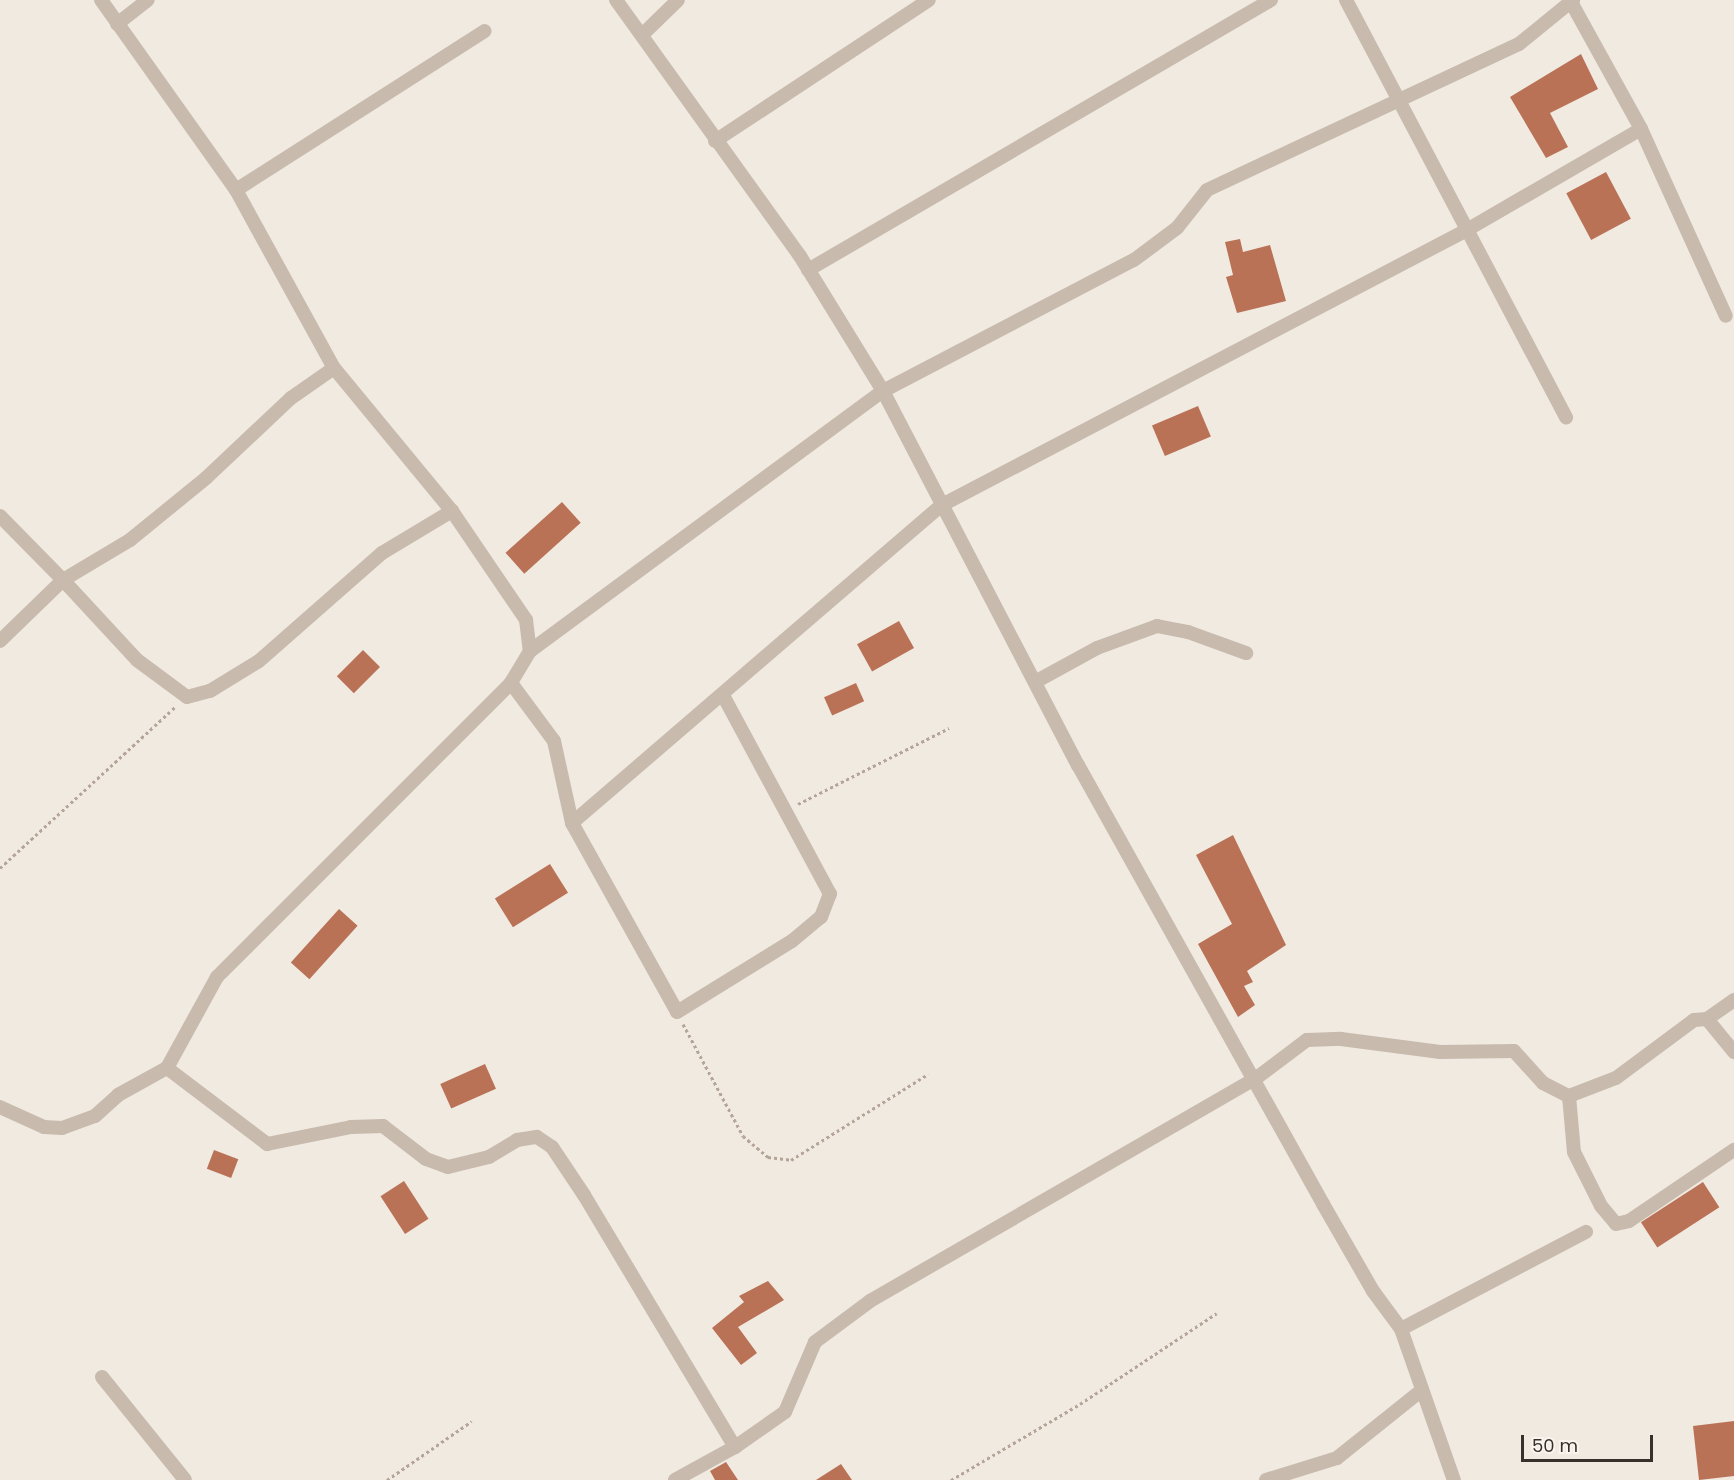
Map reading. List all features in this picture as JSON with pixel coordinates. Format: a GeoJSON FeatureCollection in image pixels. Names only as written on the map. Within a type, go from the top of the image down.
{"type":"FeatureCollection","features":[{"type":"Feature","properties":{"kind":"street"},"geometry":{"type":"LineString","coordinates":[[101,0],[236,190],[334,368],[452,511],[526,620],[530,651]]}},
{"type":"Feature","properties":{"kind":"street"},"geometry":{"type":"LineString","coordinates":[[117,24],[148,0]]}},
{"type":"Feature","properties":{"kind":"street"},"geometry":{"type":"LineString","coordinates":[[616,0],[808,270],[882,391],[1035,682],[1255,1080],[1373,1291],[1401,1329],[1454,1480]]}},
{"type":"Feature","properties":{"kind":"street"},"geometry":{"type":"LineString","coordinates":[[642,35],[678,0]]}},
{"type":"Feature","properties":{"kind":"street"},"geometry":{"type":"LineString","coordinates":[[715,141],[929,0]]}},
{"type":"Feature","properties":{"kind":"street"},"geometry":{"type":"LineString","coordinates":[[808,270],[1271,0]]}},
{"type":"Feature","properties":{"kind":"street"},"geometry":{"type":"LineString","coordinates":[[1346,0],[1465,231],[1566,418]]}},
{"type":"Feature","properties":{"kind":"street"},"geometry":{"type":"LineString","coordinates":[[0,1107],[44,1127],[62,1128],[95,1116],[118,1095],[166,1068],[217,976],[511,683],[530,651],[882,391],[1134,260],[1177,228],[1207,190],[1519,44],[1572,1],[1641,129],[1726,316]]}},
{"type":"Feature","properties":{"kind":"street"},"geometry":{"type":"LineString","coordinates":[[236,190],[485,31]]}},
{"type":"Feature","properties":{"kind":"street"},"geometry":{"type":"LineString","coordinates":[[572,823],[942,505],[1465,231],[1641,129]]}},
{"type":"Feature","properties":{"kind":"street"},"geometry":{"type":"LineString","coordinates":[[0,641],[63,580],[130,540],[206,478],[291,398],[334,368]]}},
{"type":"Feature","properties":{"kind":"street"},"geometry":{"type":"LineString","coordinates":[[0,516],[138,660],[187,697],[210,691],[259,662],[382,553],[452,511]]}},
{"type":"Feature","properties":{"kind":"street"},"geometry":{"type":"LineString","coordinates":[[1035,682],[1097,648],[1157,626],[1188,632],[1246,652]]}},
{"type":"Feature","properties":{"kind":"street"},"geometry":{"type":"LineString","coordinates":[[511,683],[554,741],[572,823],[677,1012],[792,941],[821,917],[830,894],[723,694]]}},
{"type":"Feature","properties":{"kind":"street"},"geometry":{"type":"LineString","coordinates":[[675,1480],[735,1447],[785,1412],[815,1342],[870,1301],[1255,1080],[1307,1040],[1322,1038],[1440,1052],[1514,1051],[1543,1083],[1569,1096],[1616,1078],[1694,1020],[1707,1019],[1734,1000]]}},
{"type":"Feature","properties":{"kind":"street"},"geometry":{"type":"LineString","coordinates":[[1707,1019],[1734,1052]]}},
{"type":"Feature","properties":{"kind":"street"},"geometry":{"type":"LineString","coordinates":[[166,1068],[267,1144],[351,1127],[383,1126],[426,1159],[448,1167],[489,1156],[517,1140],[537,1137],[552,1147],[584,1195],[735,1447]]}},
{"type":"Feature","properties":{"kind":"street"},"geometry":{"type":"LineString","coordinates":[[1569,1096],[1574,1152],[1600,1206],[1616,1224],[1629,1221],[1734,1150]]}},
{"type":"Feature","properties":{"kind":"street"},"geometry":{"type":"LineString","coordinates":[[1401,1329],[1586,1232]]}},
{"type":"Feature","properties":{"kind":"street"},"geometry":{"type":"LineString","coordinates":[[102,1377],[185,1480]]}},
{"type":"Feature","properties":{"kind":"street"},"geometry":{"type":"LineString","coordinates":[[1266,1480],[1337,1458],[1422,1390]]}},
{"type":"Feature","properties":{"kind":"path"},"geometry":{"type":"LineString","coordinates":[[0,868],[187,697]]}},
{"type":"Feature","properties":{"kind":"path"},"geometry":{"type":"LineString","coordinates":[[785,810],[949,728]]}},
{"type":"Feature","properties":{"kind":"path"},"geometry":{"type":"LineString","coordinates":[[677,1012],[743,1136],[768,1157],[791,1160],[928,1074]]}},
{"type":"Feature","properties":{"kind":"path"},"geometry":{"type":"LineString","coordinates":[[951,1480],[1080,1404],[1217,1313]]}},
{"type":"Feature","properties":{"kind":"path"},"geometry":{"type":"LineString","coordinates":[[387,1480],[472,1421]]}},
{"type":"Feature","properties":{"kind":"building"},"geometry":{"type":"Polygon","coordinates":[[[1581,54],[1598,89],[1550,113],[1568,147],[1546,158],[1510,97],[1581,54]]]}},
{"type":"Feature","properties":{"kind":"building"},"geometry":{"type":"Polygon","coordinates":[[[1606,172],[1631,219],[1591,240],[1566,193],[1606,172]]]}},
{"type":"Feature","properties":{"kind":"building"},"geometry":{"type":"Polygon","coordinates":[[[1240,239],[1243,252],[1270,245],[1286,301],[1237,313],[1226,277],[1233,275],[1225,242],[1240,239]]]}},
{"type":"Feature","properties":{"kind":"building"},"geometry":{"type":"Polygon","coordinates":[[[1198,406],[1211,436],[1165,456],[1152,426],[1198,406]]]}},
{"type":"Feature","properties":{"kind":"building"},"geometry":{"type":"Polygon","coordinates":[[[562,502],[581,523],[524,574],[506,553],[562,502]]]}},
{"type":"Feature","properties":{"kind":"building"},"geometry":{"type":"Polygon","coordinates":[[[899,621],[914,648],[872,671],[857,644],[899,621]]]}},
{"type":"Feature","properties":{"kind":"building"},"geometry":{"type":"Polygon","coordinates":[[[363,650],[380,667],[354,693],[337,676],[363,650]]]}},
{"type":"Feature","properties":{"kind":"building"},"geometry":{"type":"Polygon","coordinates":[[[856,683],[864,701],[832,716],[824,697],[856,683]]]}},
{"type":"Feature","properties":{"kind":"building"},"geometry":{"type":"Polygon","coordinates":[[[1233,835],[1286,945],[1247,971],[1253,982],[1244,986],[1255,1005],[1238,1017],[1198,944],[1232,924],[1196,855],[1233,835]]]}},
{"type":"Feature","properties":{"kind":"building"},"geometry":{"type":"Polygon","coordinates":[[[550,864],[568,893],[513,927],[495,898],[550,864]]]}},
{"type":"Feature","properties":{"kind":"building"},"geometry":{"type":"Polygon","coordinates":[[[339,909],[358,926],[309,979],[291,963],[339,909]]]}},
{"type":"Feature","properties":{"kind":"building"},"geometry":{"type":"Polygon","coordinates":[[[485,1064],[496,1089],[451,1109],[440,1084],[485,1064]]]}},
{"type":"Feature","properties":{"kind":"building"},"geometry":{"type":"Polygon","coordinates":[[[214,1150],[238,1159],[231,1178],[207,1169],[214,1150]]]}},
{"type":"Feature","properties":{"kind":"building"},"geometry":{"type":"Polygon","coordinates":[[[404,1181],[429,1219],[405,1234],[381,1196],[404,1181]]]}},
{"type":"Feature","properties":{"kind":"building"},"geometry":{"type":"Polygon","coordinates":[[[1703,1182],[1719,1207],[1657,1247],[1641,1222],[1703,1182]]]}},
{"type":"Feature","properties":{"kind":"building"},"geometry":{"type":"Polygon","coordinates":[[[768,1281],[784,1300],[738,1327],[757,1353],[741,1365],[712,1328],[744,1302],[739,1296],[768,1281]]]}},
{"type":"Feature","properties":{"kind":"building"},"geometry":{"type":"Polygon","coordinates":[[[1734,1421],[1734,1476],[1699,1480],[1693,1426],[1734,1421]]]}},
{"type":"Feature","properties":{"kind":"building"},"geometry":{"type":"Polygon","coordinates":[[[726,1462],[738,1480],[715,1480],[710,1471],[726,1462]]]}},
{"type":"Feature","properties":{"kind":"building"},"geometry":{"type":"Polygon","coordinates":[[[841,1464],[852,1480],[816,1480],[841,1464]]]}}]}
